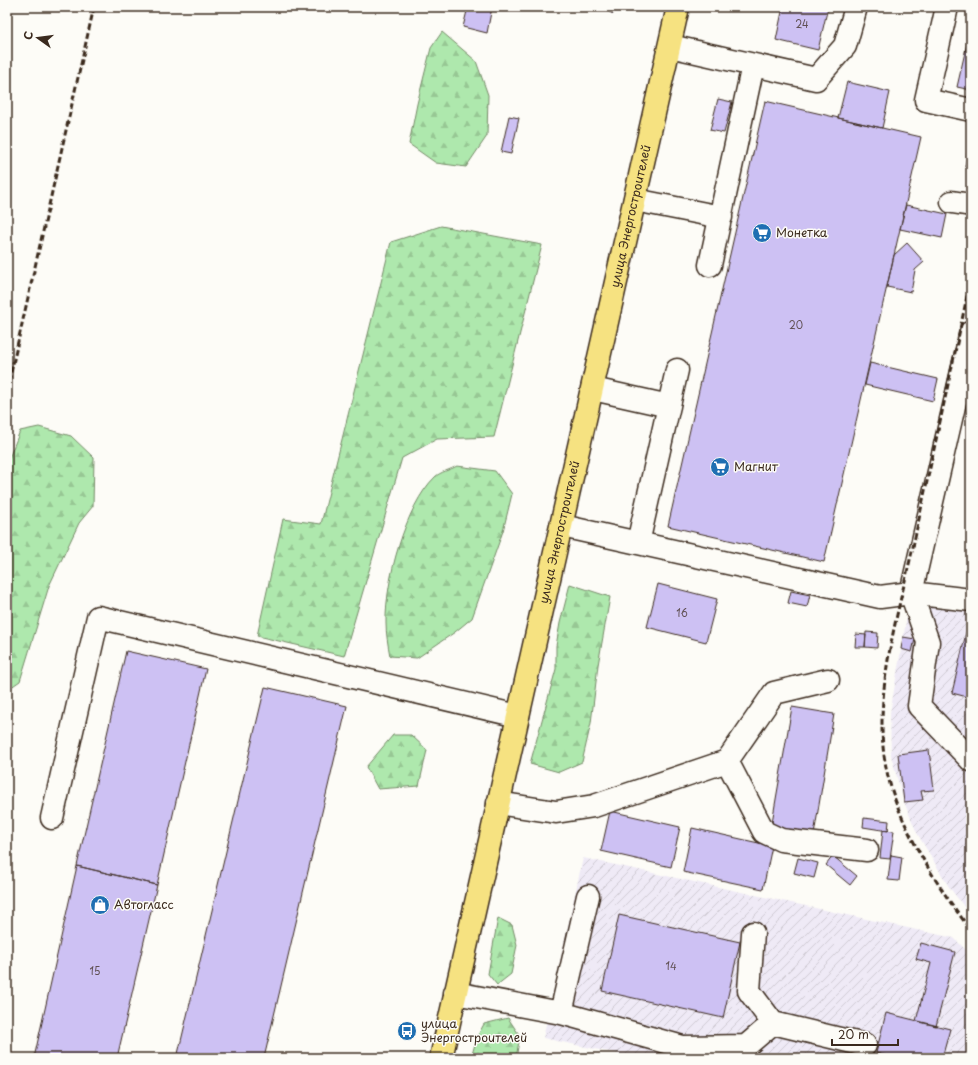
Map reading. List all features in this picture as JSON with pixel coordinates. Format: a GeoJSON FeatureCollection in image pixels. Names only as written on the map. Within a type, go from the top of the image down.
{"type":"FeatureCollection","features":[{"type":"Feature","properties":{"kind":"main road","name":"улица Энергостроителей"},"geometry":{"type":"LineString","coordinates":[[441,1058],[678,7]]}},
{"type":"Feature","properties":{"kind":"lane"},"geometry":{"type":"LineString","coordinates":[[670,46],[816,79],[846,46],[856,7]]}},
{"type":"Feature","properties":{"kind":"lane"},"geometry":{"type":"LineString","coordinates":[[947,7],[926,100],[971,110]]}},
{"type":"Feature","properties":{"kind":"lane"},"geometry":{"type":"LineString","coordinates":[[710,265],[753,65]]}},
{"type":"Feature","properties":{"kind":"lane"},"geometry":{"type":"LineString","coordinates":[[635,200],[721,216]]}},
{"type":"Feature","properties":{"kind":"lane"},"geometry":{"type":"LineString","coordinates":[[971,332],[911,593],[928,642],[918,706],[971,760]]}},
{"type":"Feature","properties":{"kind":"lane"},"geometry":{"type":"LineString","coordinates":[[638,543],[677,370]]}},
{"type":"Feature","properties":{"kind":"lane"},"geometry":{"type":"LineString","coordinates":[[593,389],[669,406]]}},
{"type":"Feature","properties":{"kind":"lane"},"geometry":{"type":"LineString","coordinates":[[562,526],[880,597],[911,593],[971,600]]}},
{"type":"Feature","properties":{"kind":"lane"},"geometry":{"type":"LineString","coordinates":[[52,818],[98,617],[518,716]]}},
{"type":"Feature","properties":{"kind":"lane"},"geometry":{"type":"LineString","coordinates":[[498,804],[556,812],[594,806],[727,761],[774,694],[828,680]]}},
{"type":"Feature","properties":{"kind":"lane"},"geometry":{"type":"LineString","coordinates":[[727,761],[764,832],[781,840],[867,850]]}},
{"type":"Feature","properties":{"kind":"lane"},"geometry":{"type":"LineString","coordinates":[[561,1013],[588,896]]}},
{"type":"Feature","properties":{"kind":"lane"},"geometry":{"type":"LineString","coordinates":[[753,933],[749,991],[773,1023],[865,1045]]}},
{"type":"Feature","properties":{"kind":"lane"},"geometry":{"type":"LineString","coordinates":[[455,993],[561,1013],[683,1047],[746,1046],[773,1023]]}},
{"type":"Feature","properties":{"kind":"shaded area"},"geometry":{"type":"Polygon","coordinates":[[[921,602],[971,613],[971,913],[969,913],[949,887],[917,833],[904,802],[891,756],[890,713],[907,616],[921,602]]]}},
{"type":"Feature","properties":{"kind":"shaded area"},"geometry":{"type":"Polygon","coordinates":[[[583,858],[954,938],[971,955],[971,1058],[638,1058],[543,1038],[583,858]]]}},
{"type":"Feature","properties":{"kind":"green space"},"geometry":{"type":"Polygon","coordinates":[[[442,32],[476,61],[488,95],[487,136],[466,167],[436,163],[409,144],[431,48],[442,32]]]}},
{"type":"Feature","properties":{"kind":"green space"},"geometry":{"type":"Polygon","coordinates":[[[441,226],[542,245],[494,437],[437,439],[402,458],[344,656],[257,636],[283,519],[321,524],[391,242],[441,226]]]}},
{"type":"Feature","properties":{"kind":"green space"},"geometry":{"type":"Polygon","coordinates":[[[39,427],[71,436],[94,458],[93,506],[79,523],[49,586],[20,681],[7,690],[7,463],[20,431],[39,427]]]}},
{"type":"Feature","properties":{"kind":"green space"},"geometry":{"type":"Polygon","coordinates":[[[457,466],[495,471],[512,494],[503,531],[472,618],[455,632],[417,658],[390,656],[386,631],[389,587],[393,566],[406,525],[424,490],[435,477],[457,466]]]}},
{"type":"Feature","properties":{"kind":"green space"},"geometry":{"type":"Polygon","coordinates":[[[570,584],[610,597],[598,665],[591,723],[582,762],[559,772],[530,764],[556,669],[556,646],[570,584]]]}},
{"type":"Feature","properties":{"kind":"green space"},"geometry":{"type":"Polygon","coordinates":[[[393,735],[411,735],[427,750],[419,786],[378,789],[366,767],[393,735]]]}},
{"type":"Feature","properties":{"kind":"green space"},"geometry":{"type":"Polygon","coordinates":[[[498,918],[512,925],[517,945],[511,974],[497,985],[488,974],[498,918]]]}},
{"type":"Feature","properties":{"kind":"green space"},"geometry":{"type":"Polygon","coordinates":[[[508,1018],[520,1036],[516,1058],[471,1058],[477,1037],[484,1024],[508,1018]]]}},
{"type":"Feature","properties":{"kind":"building"},"geometry":{"type":"Polygon","coordinates":[[[468,7],[492,7],[487,33],[463,27],[468,7]]]}},
{"type":"Feature","properties":{"kind":"building"},"geometry":{"type":"Polygon","coordinates":[[[601,7],[616,7],[613,14],[601,7]]]}},
{"type":"Feature","properties":{"kind":"building"},"geometry":{"type":"Polygon","coordinates":[[[783,7],[828,7],[818,50],[776,40],[783,7]]]}},
{"type":"Feature","properties":{"kind":"building"},"geometry":{"type":"Polygon","coordinates":[[[971,26],[971,90],[957,87],[971,26]]]}},
{"type":"Feature","properties":{"kind":"building"},"geometry":{"type":"Polygon","coordinates":[[[847,82],[890,92],[882,128],[838,118],[847,82]]]}},
{"type":"Feature","properties":{"kind":"building"},"geometry":{"type":"Polygon","coordinates":[[[718,99],[732,102],[724,133],[710,130],[718,99]]]}},
{"type":"Feature","properties":{"kind":"building"},"geometry":{"type":"Polygon","coordinates":[[[765,101],[921,137],[824,562],[668,526],[765,101]]]}},
{"type":"Feature","properties":{"kind":"building"},"geometry":{"type":"Polygon","coordinates":[[[509,116],[519,118],[511,154],[501,152],[509,116]]]}},
{"type":"Feature","properties":{"kind":"building"},"geometry":{"type":"Polygon","coordinates":[[[969,143],[971,143],[971,169],[965,167],[969,143]]]}},
{"type":"Feature","properties":{"kind":"building"},"geometry":{"type":"Polygon","coordinates":[[[906,205],[947,214],[942,238],[900,229],[906,205]]]}},
{"type":"Feature","properties":{"kind":"building"},"geometry":{"type":"Polygon","coordinates":[[[907,243],[924,262],[915,270],[911,292],[887,287],[894,255],[907,243]]]}},
{"type":"Feature","properties":{"kind":"building"},"geometry":{"type":"Polygon","coordinates":[[[870,363],[938,379],[933,401],[865,385],[870,363]]]}},
{"type":"Feature","properties":{"kind":"building"},"geometry":{"type":"Polygon","coordinates":[[[658,584],[717,599],[706,642],[647,627],[658,584]]]}},
{"type":"Feature","properties":{"kind":"building"},"geometry":{"type":"Polygon","coordinates":[[[791,591],[810,595],[807,607],[788,603],[791,591]]]}},
{"type":"Feature","properties":{"kind":"building"},"geometry":{"type":"Polygon","coordinates":[[[970,616],[971,617],[971,698],[952,693],[970,616]]]}},
{"type":"Feature","properties":{"kind":"building"},"geometry":{"type":"Polygon","coordinates":[[[866,632],[878,633],[877,648],[865,647],[866,632]]]}},
{"type":"Feature","properties":{"kind":"building"},"geometry":{"type":"Polygon","coordinates":[[[856,634],[866,635],[865,647],[855,647],[856,634]]]}},
{"type":"Feature","properties":{"kind":"building"},"geometry":{"type":"Polygon","coordinates":[[[903,637],[915,639],[912,652],[901,649],[903,637]]]}},
{"type":"Feature","properties":{"kind":"building"},"geometry":{"type":"Polygon","coordinates":[[[126,651],[206,669],[157,885],[77,866],[126,651]]]}},
{"type":"Feature","properties":{"kind":"building"},"geometry":{"type":"Polygon","coordinates":[[[265,687],[347,706],[264,1058],[177,1058],[265,687]]]}},
{"type":"Feature","properties":{"kind":"building"},"geometry":{"type":"Polygon","coordinates":[[[792,707],[834,714],[814,835],[771,828],[792,707]]]}},
{"type":"Feature","properties":{"kind":"building"},"geometry":{"type":"Polygon","coordinates":[[[929,750],[934,790],[921,791],[923,800],[904,802],[898,754],[929,750]]]}},
{"type":"Feature","properties":{"kind":"building"},"geometry":{"type":"Polygon","coordinates":[[[610,811],[680,827],[671,867],[601,851],[610,811]]]}},
{"type":"Feature","properties":{"kind":"building"},"geometry":{"type":"Polygon","coordinates":[[[864,818],[889,821],[888,831],[863,827],[864,818]]]}},
{"type":"Feature","properties":{"kind":"building"},"geometry":{"type":"Polygon","coordinates":[[[692,828],[772,846],[763,889],[683,872],[692,828]]]}},
{"type":"Feature","properties":{"kind":"building"},"geometry":{"type":"Polygon","coordinates":[[[883,830],[894,831],[890,859],[880,858],[883,830]]]}},
{"type":"Feature","properties":{"kind":"building"},"geometry":{"type":"Polygon","coordinates":[[[891,855],[902,857],[899,881],[888,880],[891,855]]]}},
{"type":"Feature","properties":{"kind":"building"},"geometry":{"type":"Polygon","coordinates":[[[833,856],[857,876],[850,885],[826,865],[833,856]]]}},
{"type":"Feature","properties":{"kind":"building"},"geometry":{"type":"Polygon","coordinates":[[[798,858],[818,863],[814,878],[794,873],[798,858]]]}},
{"type":"Feature","properties":{"kind":"building"},"geometry":{"type":"Polygon","coordinates":[[[77,866],[157,885],[117,1058],[34,1058],[77,866]]]}},
{"type":"Feature","properties":{"kind":"building"},"geometry":{"type":"Polygon","coordinates":[[[619,915],[740,942],[723,1018],[602,991],[619,915]]]}},
{"type":"Feature","properties":{"kind":"building"},"geometry":{"type":"Polygon","coordinates":[[[921,943],[955,952],[936,1026],[916,1021],[931,963],[916,959],[921,943]]]}},
{"type":"Feature","properties":{"kind":"building"},"geometry":{"type":"Polygon","coordinates":[[[886,1013],[950,1029],[942,1058],[896,1058],[876,1053],[886,1013]]]}},
{"type":"Feature","properties":{"kind":"railway"},"geometry":{"type":"LineString","coordinates":[[7,390],[94,7]]}},
{"type":"Feature","properties":{"kind":"railway"},"geometry":{"type":"LineString","coordinates":[[971,278],[894,628],[884,685],[882,713],[886,767],[891,788],[908,831],[932,874],[971,930]]}},
{"type":"Feature","properties":{"kind":"place","name":"Монетка"},"geometry":{"type":"Point","coordinates":[762,233]}},
{"type":"Feature","properties":{"kind":"place","name":"Магнит"},"geometry":{"type":"Point","coordinates":[720,467]}},
{"type":"Feature","properties":{"kind":"place","name":"Автогласс"},"geometry":{"type":"Point","coordinates":[100,905]}},
{"type":"Feature","properties":{"kind":"place","name":"улица Энергостроителей"},"geometry":{"type":"Point","coordinates":[407,1031]}}]}
